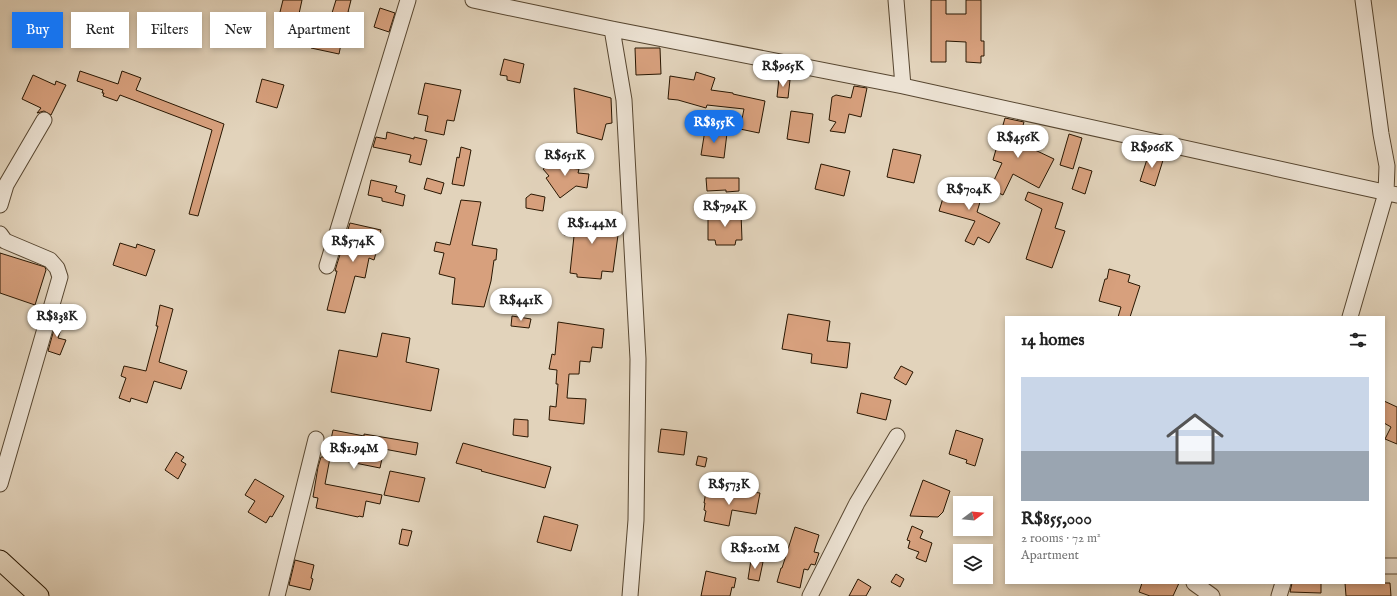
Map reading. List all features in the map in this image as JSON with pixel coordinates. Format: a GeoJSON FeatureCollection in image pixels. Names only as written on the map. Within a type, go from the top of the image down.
{"type":"FeatureCollection","features":[{"type":"Feature","properties":{"kind":"main road"},"geometry":{"type":"LineString","coordinates":[[0,560],[39,596]]}},
{"type":"Feature","properties":{"kind":"street"},"geometry":{"type":"LineString","coordinates":[[327,266],[408,0]]}},
{"type":"Feature","properties":{"kind":"street"},"geometry":{"type":"LineString","coordinates":[[473,0],[612,30],[903,86],[1392,194]]}},
{"type":"Feature","properties":{"kind":"street"},"geometry":{"type":"LineString","coordinates":[[896,0],[903,86]]}},
{"type":"Feature","properties":{"kind":"street"},"geometry":{"type":"LineString","coordinates":[[1350,316],[1392,194],[1381,134],[1363,0]]}},
{"type":"Feature","properties":{"kind":"street"},"geometry":{"type":"LineString","coordinates":[[612,30],[624,100],[638,359],[636,520],[630,596]]}},
{"type":"Feature","properties":{"kind":"street"},"geometry":{"type":"LineString","coordinates":[[0,205],[6,185],[44,120]]}},
{"type":"Feature","properties":{"kind":"street"},"geometry":{"type":"LineString","coordinates":[[0,234],[5,241],[50,260],[57,268],[60,277],[0,484]]}},
{"type":"Feature","properties":{"kind":"street"},"geometry":{"type":"LineString","coordinates":[[810,596],[857,503],[897,436]]}},
{"type":"Feature","properties":{"kind":"street"},"geometry":{"type":"LineString","coordinates":[[277,596],[316,439]]}},
{"type":"Feature","properties":{"kind":"street"},"geometry":{"type":"LineString","coordinates":[[1385,566],[1397,566]]}},
{"type":"Feature","properties":{"kind":"street"},"geometry":{"type":"LineString","coordinates":[[1195,584],[1212,596]]}},
{"type":"Feature","properties":{"kind":"street"},"geometry":{"type":"LineString","coordinates":[[1279,596],[1283,584]]}},
{"type":"Feature","properties":{"kind":"building"},"geometry":{"type":"Polygon","coordinates":[[[283,0],[302,0],[299,12],[280,12],[283,0]]]}},
{"type":"Feature","properties":{"kind":"building"},"geometry":{"type":"Polygon","coordinates":[[[336,0],[351,0],[348,12],[332,12],[336,0]]]}},
{"type":"Feature","properties":{"kind":"building"},"geometry":{"type":"Polygon","coordinates":[[[931,0],[946,0],[946,14],[966,14],[966,0],[981,0],[981,41],[984,41],[984,56],[981,56],[981,63],[966,62],[966,42],[946,41],[946,62],[931,62],[931,0]]]}},
{"type":"Feature","properties":{"kind":"building"},"geometry":{"type":"Polygon","coordinates":[[[380,8],[395,13],[389,32],[374,27],[380,8]]]}},
{"type":"Feature","properties":{"kind":"building"},"geometry":{"type":"Polygon","coordinates":[[[311,48],[340,48],[339,54],[311,48]]]}},
{"type":"Feature","properties":{"kind":"building"},"geometry":{"type":"Polygon","coordinates":[[[635,48],[660,48],[661,74],[636,75],[635,48]]]}},
{"type":"Feature","properties":{"kind":"building"},"geometry":{"type":"Polygon","coordinates":[[[504,59],[524,64],[520,83],[507,80],[507,76],[500,75],[504,59]]]}},
{"type":"Feature","properties":{"kind":"building"},"geometry":{"type":"Polygon","coordinates":[[[80,71],[118,84],[122,71],[141,78],[136,90],[224,124],[198,216],[189,214],[212,130],[120,95],[117,101],[103,96],[103,90],[77,81],[80,71]]]}},
{"type":"Feature","properties":{"kind":"building"},"geometry":{"type":"Polygon","coordinates":[[[696,72],[715,78],[711,90],[733,93],[765,101],[759,133],[740,129],[744,109],[707,105],[706,108],[678,100],[668,99],[670,76],[694,80],[696,72]]]}},
{"type":"Feature","properties":{"kind":"building"},"geometry":{"type":"Polygon","coordinates":[[[33,75],[55,85],[56,81],[66,85],[51,115],[44,111],[37,113],[41,108],[22,99],[33,75]]]}},
{"type":"Feature","properties":{"kind":"building"},"geometry":{"type":"Polygon","coordinates":[[[779,78],[790,80],[788,98],[777,97],[779,78]]]}},
{"type":"Feature","properties":{"kind":"building"},"geometry":{"type":"Polygon","coordinates":[[[262,79],[284,85],[277,108],[256,102],[262,79]]]}},
{"type":"Feature","properties":{"kind":"building"},"geometry":{"type":"Polygon","coordinates":[[[425,83],[461,90],[454,121],[447,120],[444,135],[425,131],[428,116],[418,114],[425,83]]]}},
{"type":"Feature","properties":{"kind":"building"},"geometry":{"type":"Polygon","coordinates":[[[854,86],[867,88],[861,117],[849,114],[845,133],[830,131],[836,122],[829,120],[832,97],[836,95],[851,98],[854,86]]]}},
{"type":"Feature","properties":{"kind":"building"},"geometry":{"type":"Polygon","coordinates":[[[574,88],[611,98],[612,123],[606,124],[602,140],[577,133],[574,88]]]}},
{"type":"Feature","properties":{"kind":"building"},"geometry":{"type":"Polygon","coordinates":[[[791,111],[813,114],[809,143],[787,139],[791,111]]]}},
{"type":"Feature","properties":{"kind":"building"},"geometry":{"type":"Polygon","coordinates":[[[1005,118],[1024,122],[1018,142],[1054,159],[1039,188],[1013,174],[1003,195],[990,189],[1002,163],[993,160],[1005,118]]]}},
{"type":"Feature","properties":{"kind":"building"},"geometry":{"type":"Polygon","coordinates":[[[705,130],[727,133],[724,158],[701,155],[705,130]]]}},
{"type":"Feature","properties":{"kind":"building"},"geometry":{"type":"Polygon","coordinates":[[[387,132],[414,139],[414,137],[427,140],[421,165],[409,162],[411,155],[373,147],[376,137],[386,139],[387,132]]]}},
{"type":"Feature","properties":{"kind":"building"},"geometry":{"type":"Polygon","coordinates":[[[1069,134],[1082,138],[1073,169],[1060,165],[1069,134]]]}},
{"type":"Feature","properties":{"kind":"building"},"geometry":{"type":"Polygon","coordinates":[[[461,147],[471,150],[464,186],[452,184],[457,157],[459,158],[461,147]]]}},
{"type":"Feature","properties":{"kind":"building"},"geometry":{"type":"Polygon","coordinates":[[[893,149],[921,155],[914,183],[887,177],[893,149]]]}},
{"type":"Feature","properties":{"kind":"building"},"geometry":{"type":"Polygon","coordinates":[[[566,152],[562,165],[568,166],[568,168],[579,169],[578,173],[589,174],[587,188],[576,186],[560,198],[546,178],[549,176],[543,169],[566,152]]]}},
{"type":"Feature","properties":{"kind":"building"},"geometry":{"type":"Polygon","coordinates":[[[1149,153],[1164,157],[1155,186],[1140,181],[1149,153]]]}},
{"type":"Feature","properties":{"kind":"building"},"geometry":{"type":"Polygon","coordinates":[[[821,164],[850,171],[844,196],[815,189],[821,164]]]}},
{"type":"Feature","properties":{"kind":"building"},"geometry":{"type":"Polygon","coordinates":[[[1079,167],[1092,171],[1085,194],[1072,189],[1079,167]]]}},
{"type":"Feature","properties":{"kind":"building"},"geometry":{"type":"Polygon","coordinates":[[[427,178],[444,183],[441,194],[424,189],[427,178]]]}},
{"type":"Feature","properties":{"kind":"building"},"geometry":{"type":"Polygon","coordinates":[[[706,178],[739,178],[739,191],[707,191],[706,178]]]}},
{"type":"Feature","properties":{"kind":"building"},"geometry":{"type":"Polygon","coordinates":[[[371,180],[397,186],[395,192],[405,195],[403,206],[382,201],[382,198],[368,195],[371,180]]]}},
{"type":"Feature","properties":{"kind":"building"},"geometry":{"type":"Polygon","coordinates":[[[948,182],[983,192],[977,212],[1000,223],[989,243],[978,237],[974,245],[965,241],[975,221],[939,211],[948,182]]]}},
{"type":"Feature","properties":{"kind":"building"},"geometry":{"type":"Polygon","coordinates":[[[1028,192],[1063,203],[1055,228],[1065,231],[1052,268],[1026,259],[1042,209],[1025,200],[1028,192]]]}},
{"type":"Feature","properties":{"kind":"building"},"geometry":{"type":"Polygon","coordinates":[[[531,194],[545,197],[543,211],[526,208],[526,198],[531,194]]]}},
{"type":"Feature","properties":{"kind":"building"},"geometry":{"type":"Polygon","coordinates":[[[461,200],[481,202],[472,245],[497,249],[496,260],[494,260],[491,281],[484,307],[452,304],[455,278],[439,274],[444,253],[434,251],[436,242],[450,245],[461,200]]]}},
{"type":"Feature","properties":{"kind":"building"},"geometry":{"type":"Polygon","coordinates":[[[708,213],[741,213],[742,240],[736,240],[735,245],[716,245],[715,240],[708,240],[708,213]]]}},
{"type":"Feature","properties":{"kind":"building"},"geometry":{"type":"Polygon","coordinates":[[[567,215],[617,220],[616,224],[618,224],[619,235],[613,272],[602,271],[601,279],[577,277],[577,274],[570,273],[574,236],[564,235],[567,215]]]}},
{"type":"Feature","properties":{"kind":"building"},"geometry":{"type":"Polygon","coordinates":[[[350,223],[381,230],[374,260],[369,258],[365,278],[355,276],[345,313],[327,310],[337,271],[335,271],[350,223]]]}},
{"type":"Feature","properties":{"kind":"building"},"geometry":{"type":"Polygon","coordinates":[[[120,243],[136,248],[137,244],[155,250],[146,276],[113,265],[120,243]]]}},
{"type":"Feature","properties":{"kind":"building"},"geometry":{"type":"Polygon","coordinates":[[[0,253],[45,267],[46,270],[35,305],[0,293],[0,253]]]}},
{"type":"Feature","properties":{"kind":"building"},"geometry":{"type":"Polygon","coordinates":[[[1109,269],[1130,275],[1128,282],[1140,286],[1130,316],[1118,316],[1121,307],[1099,301],[1105,279],[1107,279],[1109,269]]]}},
{"type":"Feature","properties":{"kind":"building"},"geometry":{"type":"Polygon","coordinates":[[[160,305],[173,309],[159,362],[187,371],[181,389],[154,381],[147,403],[131,398],[130,402],[119,398],[126,378],[121,376],[124,366],[146,371],[158,326],[156,326],[160,305]]]}},
{"type":"Feature","properties":{"kind":"building"},"geometry":{"type":"Polygon","coordinates":[[[788,314],[830,321],[827,341],[850,343],[847,368],[811,363],[812,354],[782,349],[788,314]]]}},
{"type":"Feature","properties":{"kind":"building"},"geometry":{"type":"Polygon","coordinates":[[[58,315],[65,318],[58,338],[66,340],[60,355],[48,351],[58,315]]]}},
{"type":"Feature","properties":{"kind":"building"},"geometry":{"type":"Polygon","coordinates":[[[512,316],[531,319],[529,328],[511,326],[512,316]]]}},
{"type":"Feature","properties":{"kind":"building"},"geometry":{"type":"Polygon","coordinates":[[[558,322],[604,329],[602,348],[592,347],[590,362],[580,361],[579,374],[569,374],[567,398],[586,399],[584,424],[549,420],[550,406],[556,407],[558,384],[556,384],[557,370],[549,369],[552,354],[555,355],[558,322]]]}},
{"type":"Feature","properties":{"kind":"building"},"geometry":{"type":"Polygon","coordinates":[[[382,333],[410,338],[406,362],[439,369],[431,411],[331,392],[339,350],[377,357],[382,333]]]}},
{"type":"Feature","properties":{"kind":"building"},"geometry":{"type":"Polygon","coordinates":[[[901,366],[913,372],[906,385],[894,378],[901,366]]]}},
{"type":"Feature","properties":{"kind":"building"},"geometry":{"type":"Polygon","coordinates":[[[861,393],[891,400],[886,420],[857,413],[861,393]]]}},
{"type":"Feature","properties":{"kind":"building"},"geometry":{"type":"Polygon","coordinates":[[[1385,401],[1397,407],[1397,444],[1385,439],[1391,427],[1385,424],[1385,401]]]}},
{"type":"Feature","properties":{"kind":"building"},"geometry":{"type":"Polygon","coordinates":[[[514,419],[528,420],[528,437],[513,435],[514,419]]]}},
{"type":"Feature","properties":{"kind":"building"},"geometry":{"type":"Polygon","coordinates":[[[661,429],[687,432],[684,455],[658,452],[661,429]]]}},
{"type":"Feature","properties":{"kind":"building"},"geometry":{"type":"Polygon","coordinates":[[[333,430],[364,436],[364,434],[418,443],[416,455],[384,449],[380,468],[330,458],[325,484],[382,495],[380,504],[366,501],[363,517],[316,508],[318,498],[313,497],[318,467],[321,457],[324,457],[327,443],[330,444],[333,430]]]}},
{"type":"Feature","properties":{"kind":"building"},"geometry":{"type":"Polygon","coordinates":[[[956,430],[983,439],[975,466],[966,463],[967,460],[949,454],[956,430]]]}},
{"type":"Feature","properties":{"kind":"building"},"geometry":{"type":"Polygon","coordinates":[[[463,443],[551,467],[545,488],[456,463],[463,443]]]}},
{"type":"Feature","properties":{"kind":"building"},"geometry":{"type":"Polygon","coordinates":[[[176,452],[184,457],[181,461],[186,464],[178,479],[165,470],[176,452]]]}},
{"type":"Feature","properties":{"kind":"building"},"geometry":{"type":"Polygon","coordinates":[[[698,456],[707,458],[705,467],[696,465],[698,456]]]}},
{"type":"Feature","properties":{"kind":"building"},"geometry":{"type":"Polygon","coordinates":[[[390,471],[425,478],[419,502],[384,495],[390,471]]]}},
{"type":"Feature","properties":{"kind":"building"},"geometry":{"type":"Polygon","coordinates":[[[255,479],[284,496],[272,517],[270,516],[266,523],[248,512],[255,501],[245,495],[255,479]]]}},
{"type":"Feature","properties":{"kind":"building"},"geometry":{"type":"Polygon","coordinates":[[[923,480],[950,491],[943,512],[938,517],[910,516],[923,480]]]}},
{"type":"Feature","properties":{"kind":"building"},"geometry":{"type":"Polygon","coordinates":[[[738,490],[760,493],[756,514],[732,510],[729,526],[704,521],[706,511],[704,510],[704,503],[706,491],[737,497],[738,490]]]}},
{"type":"Feature","properties":{"kind":"building"},"geometry":{"type":"Polygon","coordinates":[[[544,516],[578,525],[571,551],[537,542],[544,516]]]}},
{"type":"Feature","properties":{"kind":"building"},"geometry":{"type":"Polygon","coordinates":[[[912,526],[923,531],[920,538],[932,543],[926,562],[916,558],[919,552],[908,548],[910,541],[907,540],[912,526]]]}},
{"type":"Feature","properties":{"kind":"building"},"geometry":{"type":"Polygon","coordinates":[[[795,527],[819,535],[814,552],[819,553],[815,565],[811,564],[808,570],[804,569],[800,588],[777,582],[795,527]]]}},
{"type":"Feature","properties":{"kind":"building"},"geometry":{"type":"Polygon","coordinates":[[[402,529],[412,531],[408,546],[399,544],[402,529]]]}},
{"type":"Feature","properties":{"kind":"building"},"geometry":{"type":"Polygon","coordinates":[[[295,560],[314,565],[311,578],[313,579],[310,590],[289,585],[295,560]]]}},
{"type":"Feature","properties":{"kind":"building"},"geometry":{"type":"Polygon","coordinates":[[[751,560],[763,562],[759,581],[748,579],[751,560]]]}},
{"type":"Feature","properties":{"kind":"building"},"geometry":{"type":"Polygon","coordinates":[[[706,571],[736,578],[734,588],[732,587],[730,596],[701,596],[706,571]]]}},
{"type":"Feature","properties":{"kind":"building"},"geometry":{"type":"Polygon","coordinates":[[[896,574],[904,579],[900,587],[891,582],[896,574]]]}},
{"type":"Feature","properties":{"kind":"building"},"geometry":{"type":"Polygon","coordinates":[[[858,579],[871,587],[866,596],[849,596],[858,579]]]}},
{"type":"Feature","properties":{"kind":"building"},"geometry":{"type":"Polygon","coordinates":[[[1390,583],[1391,596],[1346,596],[1345,584],[1390,583]]]}},
{"type":"Feature","properties":{"kind":"building"},"geometry":{"type":"Polygon","coordinates":[[[1142,584],[1179,584],[1173,596],[1150,596],[1139,592],[1142,584]]]}},
{"type":"Feature","properties":{"kind":"building"},"geometry":{"type":"Polygon","coordinates":[[[1292,584],[1321,584],[1321,593],[1290,592],[1292,584]]]}}]}
